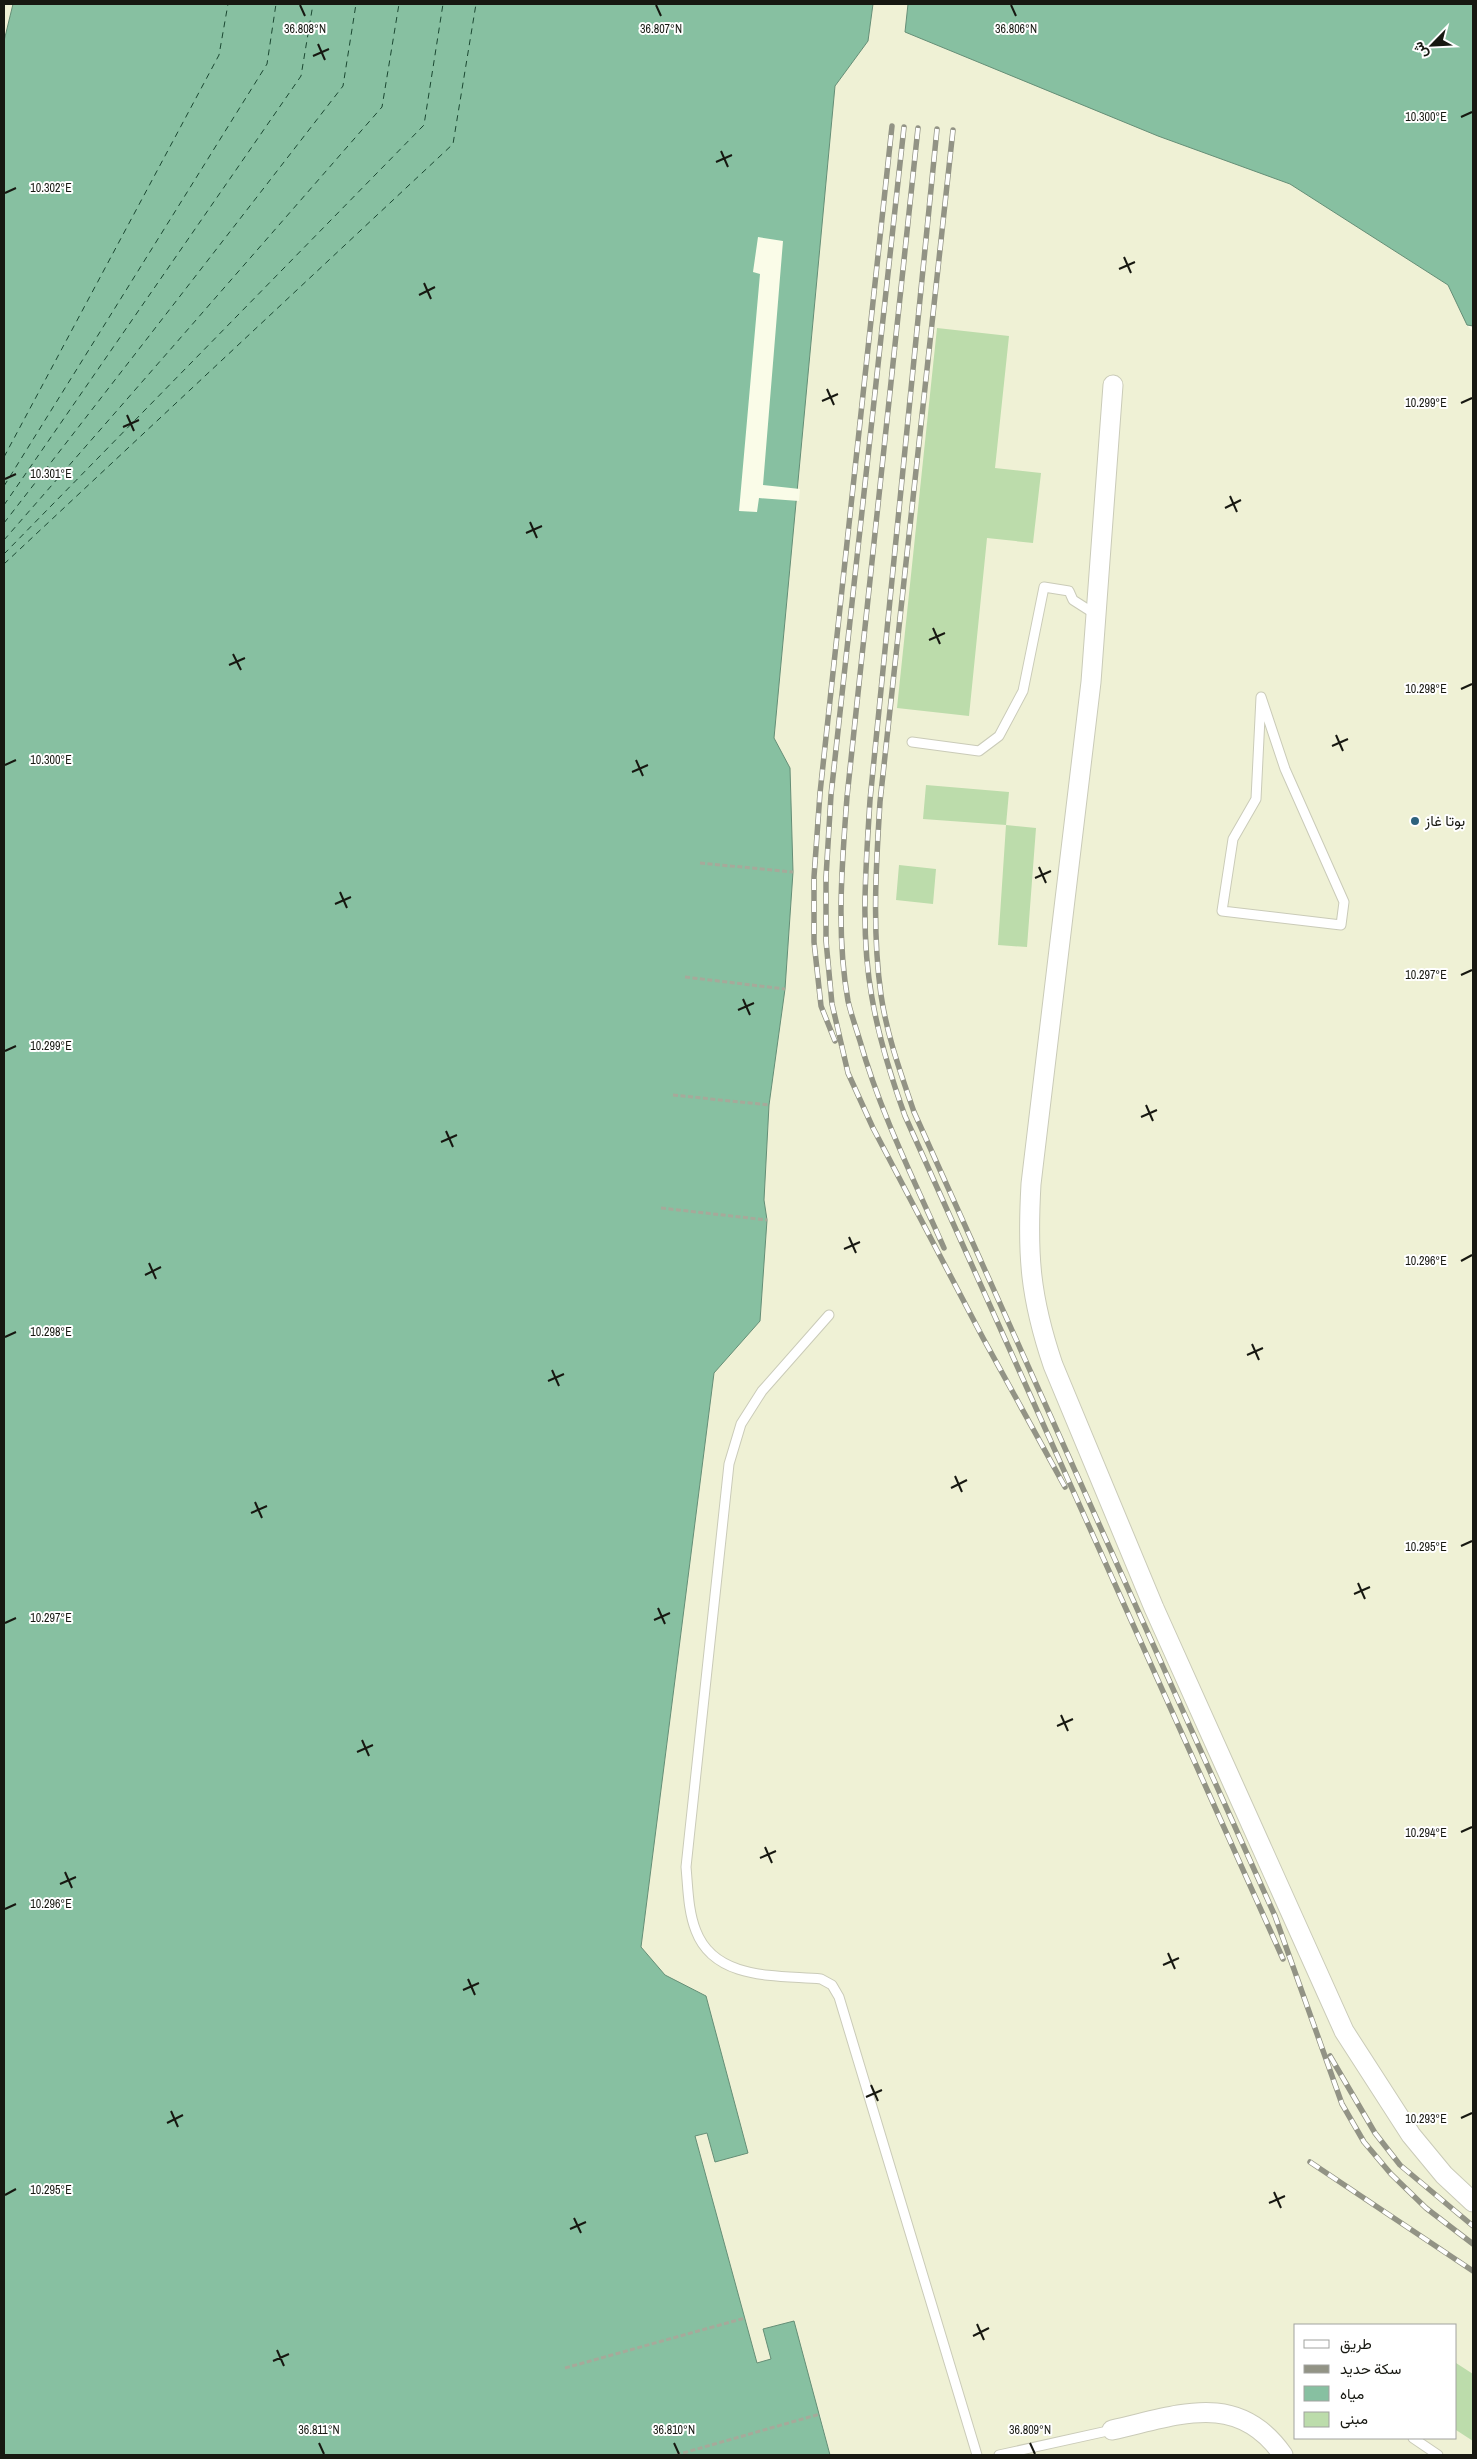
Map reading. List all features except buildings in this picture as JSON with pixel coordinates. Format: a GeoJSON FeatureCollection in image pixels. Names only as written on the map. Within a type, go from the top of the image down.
{"type":"FeatureCollection","features":[{"type":"Feature","properties":{"kind":"street"},"geometry":{"type":"LineString","coordinates":[[1113,385],[1091,682],[1031,1184],[1028,1242],[1031,1286],[1039,1324],[1053,1365],[1154,1608],[1344,2031],[1411,2135],[1444,2175],[1473,2202]]}},
{"type":"Feature","properties":{"kind":"street"},"geometry":{"type":"LineString","coordinates":[[1112,2430],[1203,2411],[1226,2413],[1246,2421],[1266,2435],[1284,2455]]}},
{"type":"Feature","properties":{"kind":"lane"},"geometry":{"type":"LineString","coordinates":[[912,742],[979,751],[999,736],[1023,691],[1044,587],[1068,590],[1073,600],[1095,614]]}},
{"type":"Feature","properties":{"kind":"lane"},"geometry":{"type":"LineString","coordinates":[[1261,697],[1285,769],[1344,902],[1341,925],[1222,911],[1233,839],[1256,799],[1261,697]]}},
{"type":"Feature","properties":{"kind":"lane"},"geometry":{"type":"LineString","coordinates":[[829,1314],[762,1391],[741,1424],[729,1464],[686,1867],[689,1904],[696,1932],[706,1950],[723,1964],[748,1973],[822,1979],[832,1985],[839,1997],[978,2455]]}},
{"type":"Feature","properties":{"kind":"lane"},"geometry":{"type":"LineString","coordinates":[[999,2455],[1112,2430]]}},
{"type":"Feature","properties":{"kind":"lane"},"geometry":{"type":"LineString","coordinates":[[1414,2439],[1438,2455]]}},
{"type":"Feature","properties":{"kind":"path"},"geometry":{"type":"LineString","coordinates":[[700,863],[793,872]]}},
{"type":"Feature","properties":{"kind":"path"},"geometry":{"type":"LineString","coordinates":[[685,977],[785,989]]}},
{"type":"Feature","properties":{"kind":"path"},"geometry":{"type":"LineString","coordinates":[[673,1095],[769,1104]]}},
{"type":"Feature","properties":{"kind":"path"},"geometry":{"type":"LineString","coordinates":[[661,1208],[767,1220]]}},
{"type":"Feature","properties":{"kind":"path"},"geometry":{"type":"LineString","coordinates":[[565,2368],[745,2318]]}},
{"type":"Feature","properties":{"kind":"path"},"geometry":{"type":"LineString","coordinates":[[676,2455],[820,2414]]}},
{"type":"Feature","properties":{"kind":"shaded area"},"geometry":{"type":"Polygon","coordinates":[[[4,4],[13,4],[4,41],[4,4]]]}},
{"type":"Feature","properties":{"kind":"shaded area"},"geometry":{"type":"Polygon","coordinates":[[[873,4],[908,4],[905,32],[1158,136],[1290,184],[1448,285],[1467,325],[1473,332],[1473,2455],[830,2455],[820,2414],[771,2359],[757,2363],[695,2136],[706,2132],[706,1997],[665,1975],[641,1947],[714,1372],[760,1321],[767,1220],[764,1200],[769,1105],[785,989],[793,872],[790,768],[774,738],[835,86],[868,41],[873,4]]]}},
{"type":"Feature","properties":{"kind":"water"},"geometry":{"type":"Polygon","coordinates":[[[13,4],[873,4],[868,41],[835,86],[774,738],[790,768],[793,872],[785,989],[769,1105],[764,1200],[767,1220],[760,1321],[714,1373],[641,1947],[665,1975],[706,1996],[748,2153],[715,2162],[707,2133],[695,2136],[757,2363],[771,2359],[763,2329],[794,2321],[830,2455],[4,2455],[4,41],[13,4]]]}},
{"type":"Feature","properties":{"kind":"water"},"geometry":{"type":"Polygon","coordinates":[[[908,4],[1473,4],[1473,326],[1467,325],[1448,285],[1290,184],[1158,136],[905,32],[908,4]]]}},
{"type":"Feature","properties":{"kind":"pier"},"geometry":{"type":"Polygon","coordinates":[[[758,237],[783,241],[763,485],[800,489],[799,501],[759,498],[757,512],[739,511],[760,274],[753,272],[758,237]]]}},
{"type":"Feature","properties":{"kind":"ferry route"},"geometry":{"type":"LineString","coordinates":[[4,457],[219,55],[228,4]]}},
{"type":"Feature","properties":{"kind":"ferry route"},"geometry":{"type":"LineString","coordinates":[[4,486],[267,64],[276,4]]}},
{"type":"Feature","properties":{"kind":"ferry route"},"geometry":{"type":"LineString","coordinates":[[4,505],[301,76],[313,4]]}},
{"type":"Feature","properties":{"kind":"ferry route"},"geometry":{"type":"LineString","coordinates":[[4,523],[343,86],[356,4]]}},
{"type":"Feature","properties":{"kind":"ferry route"},"geometry":{"type":"LineString","coordinates":[[4,540],[382,107],[399,4]]}},
{"type":"Feature","properties":{"kind":"ferry route"},"geometry":{"type":"LineString","coordinates":[[4,554],[424,125],[443,4]]}},
{"type":"Feature","properties":{"kind":"ferry route"},"geometry":{"type":"LineString","coordinates":[[4,564],[453,144],[476,4]]}},
{"type":"Feature","properties":{"kind":"railway"},"geometry":{"type":"LineString","coordinates":[[835,1041],[821,1006],[814,942],[814,877],[820,793],[892,126]]}},
{"type":"Feature","properties":{"kind":"railway"},"geometry":{"type":"LineString","coordinates":[[904,127],[831,795],[826,877],[826,941],[832,1004],[848,1073],[873,1128],[983,1338],[1065,1487]]}},
{"type":"Feature","properties":{"kind":"railway"},"geometry":{"type":"LineString","coordinates":[[918,128],[847,797],[841,925],[844,976],[848,1001],[868,1067],[898,1146],[944,1248]]}},
{"type":"Feature","properties":{"kind":"railway"},"geometry":{"type":"LineString","coordinates":[[937,129],[870,800],[865,924],[868,974],[875,1013],[886,1058],[905,1116],[1283,1959]]}},
{"type":"Feature","properties":{"kind":"railway"},"geometry":{"type":"LineString","coordinates":[[953,130],[880,802],[876,874],[876,947],[881,995],[887,1025],[914,1112],[1275,1916],[1342,2104],[1364,2142],[1391,2174],[1426,2208],[1473,2244]]}},
{"type":"Feature","properties":{"kind":"railway"},"geometry":{"type":"LineString","coordinates":[[1330,2056],[1375,2133],[1400,2165],[1473,2226]]}},
{"type":"Feature","properties":{"kind":"railway"},"geometry":{"type":"LineString","coordinates":[[1310,2162],[1473,2271]]}},
{"type":"Feature","properties":{"kind":"place","name":"بوتا غاز"},"geometry":{"type":"Point","coordinates":[1415,821]}}]}
